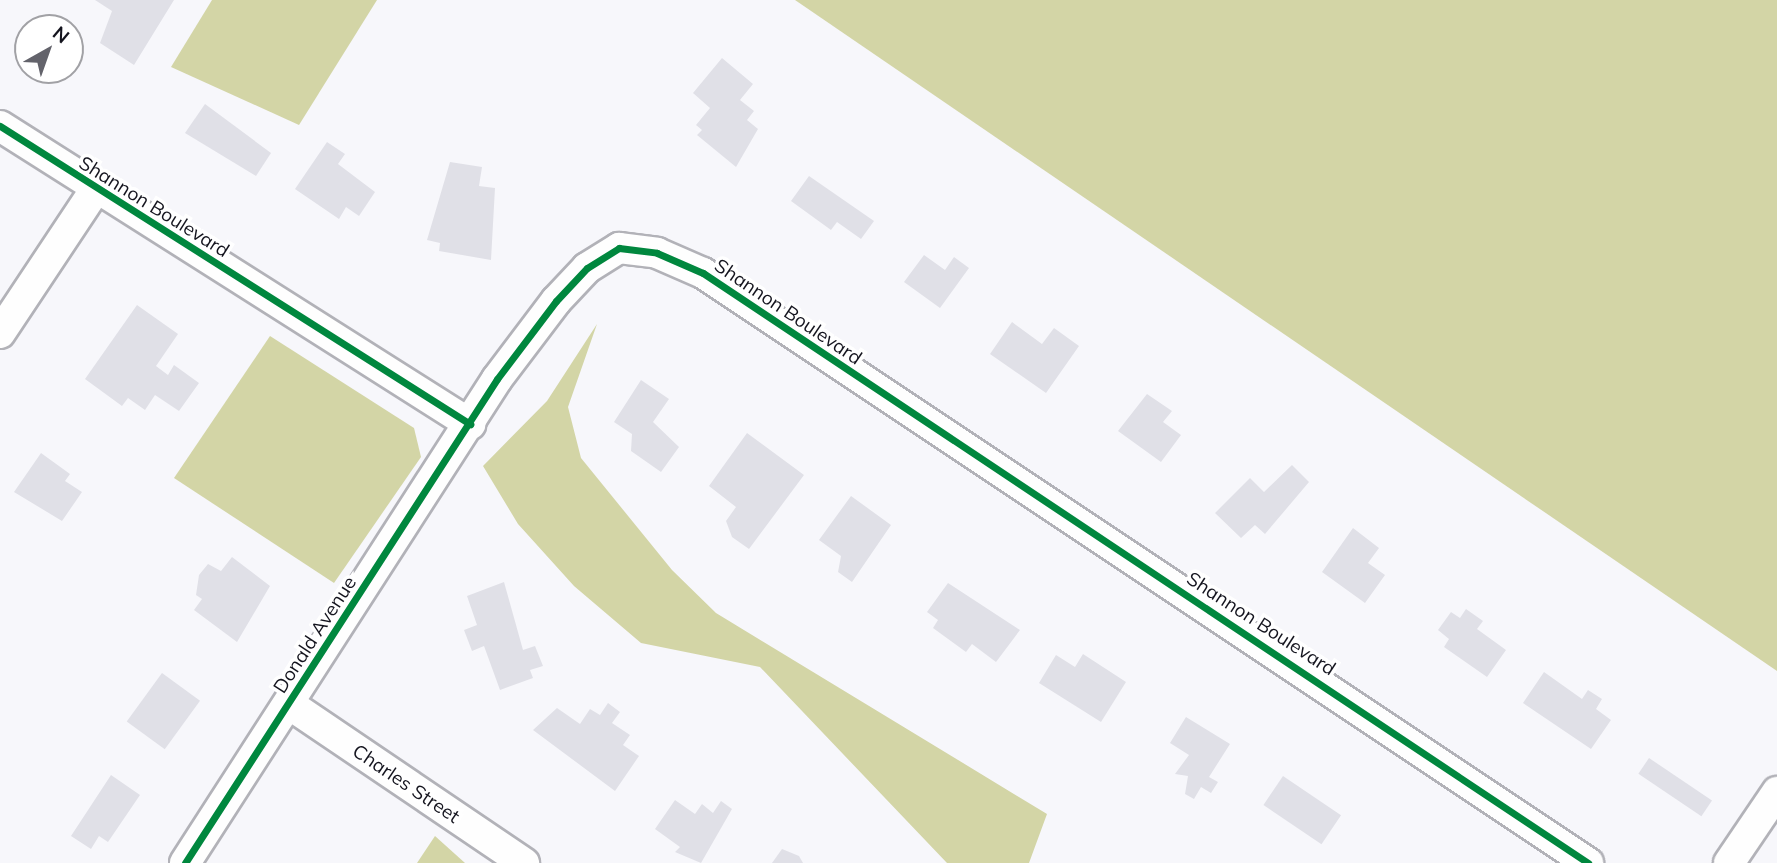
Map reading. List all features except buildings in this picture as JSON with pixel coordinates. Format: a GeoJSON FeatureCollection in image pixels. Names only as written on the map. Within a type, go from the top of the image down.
{"type":"FeatureCollection","features":[{"type":"Feature","properties":{"kind":"street","name":"Shannon Boulevard"},"geometry":{"type":"LineString","coordinates":[[0,126],[95,190],[470,424],[497,380],[587,268],[619,248],[657,253],[704,273],[1577,860]]}},
{"type":"Feature","properties":{"kind":"street"},"geometry":{"type":"LineString","coordinates":[[0,333],[95,190]]}},
{"type":"Feature","properties":{"kind":"street","name":"Donald Avenue"},"geometry":{"type":"LineString","coordinates":[[185,863],[470,424]]}},
{"type":"Feature","properties":{"kind":"street","name":"Charles Street"},"geometry":{"type":"LineString","coordinates":[[289,704],[524,863]]}},
{"type":"Feature","properties":{"kind":"street"},"geometry":{"type":"LineString","coordinates":[[1729,863],[1777,792]]}},
{"type":"Feature","properties":{"kind":"green space"},"geometry":{"type":"Polygon","coordinates":[[[212,0],[377,0],[299,125],[171,67],[212,0]]]}},
{"type":"Feature","properties":{"kind":"green space"},"geometry":{"type":"Polygon","coordinates":[[[795,0],[1777,0],[1777,671],[795,0]]]}},
{"type":"Feature","properties":{"kind":"green space"},"geometry":{"type":"Polygon","coordinates":[[[597,324],[568,407],[581,458],[672,570],[716,613],[1047,814],[1029,863],[947,863],[760,667],[641,643],[574,586],[518,524],[483,466],[547,401],[597,324]]]}},
{"type":"Feature","properties":{"kind":"green space"},"geometry":{"type":"Polygon","coordinates":[[[270,336],[414,428],[421,457],[334,583],[174,478],[270,336]]]}},
{"type":"Feature","properties":{"kind":"green space"},"geometry":{"type":"Polygon","coordinates":[[[435,836],[465,863],[417,863],[435,836]]]}},
{"type":"Feature","properties":{"kind":"cycle path"},"geometry":{"type":"LineString","coordinates":[[0,126],[470,424]]}},
{"type":"Feature","properties":{"kind":"cycle path"},"geometry":{"type":"LineString","coordinates":[[185,863],[497,379],[556,301],[587,268],[619,248],[657,253],[703,273],[1588,863]]}}]}
